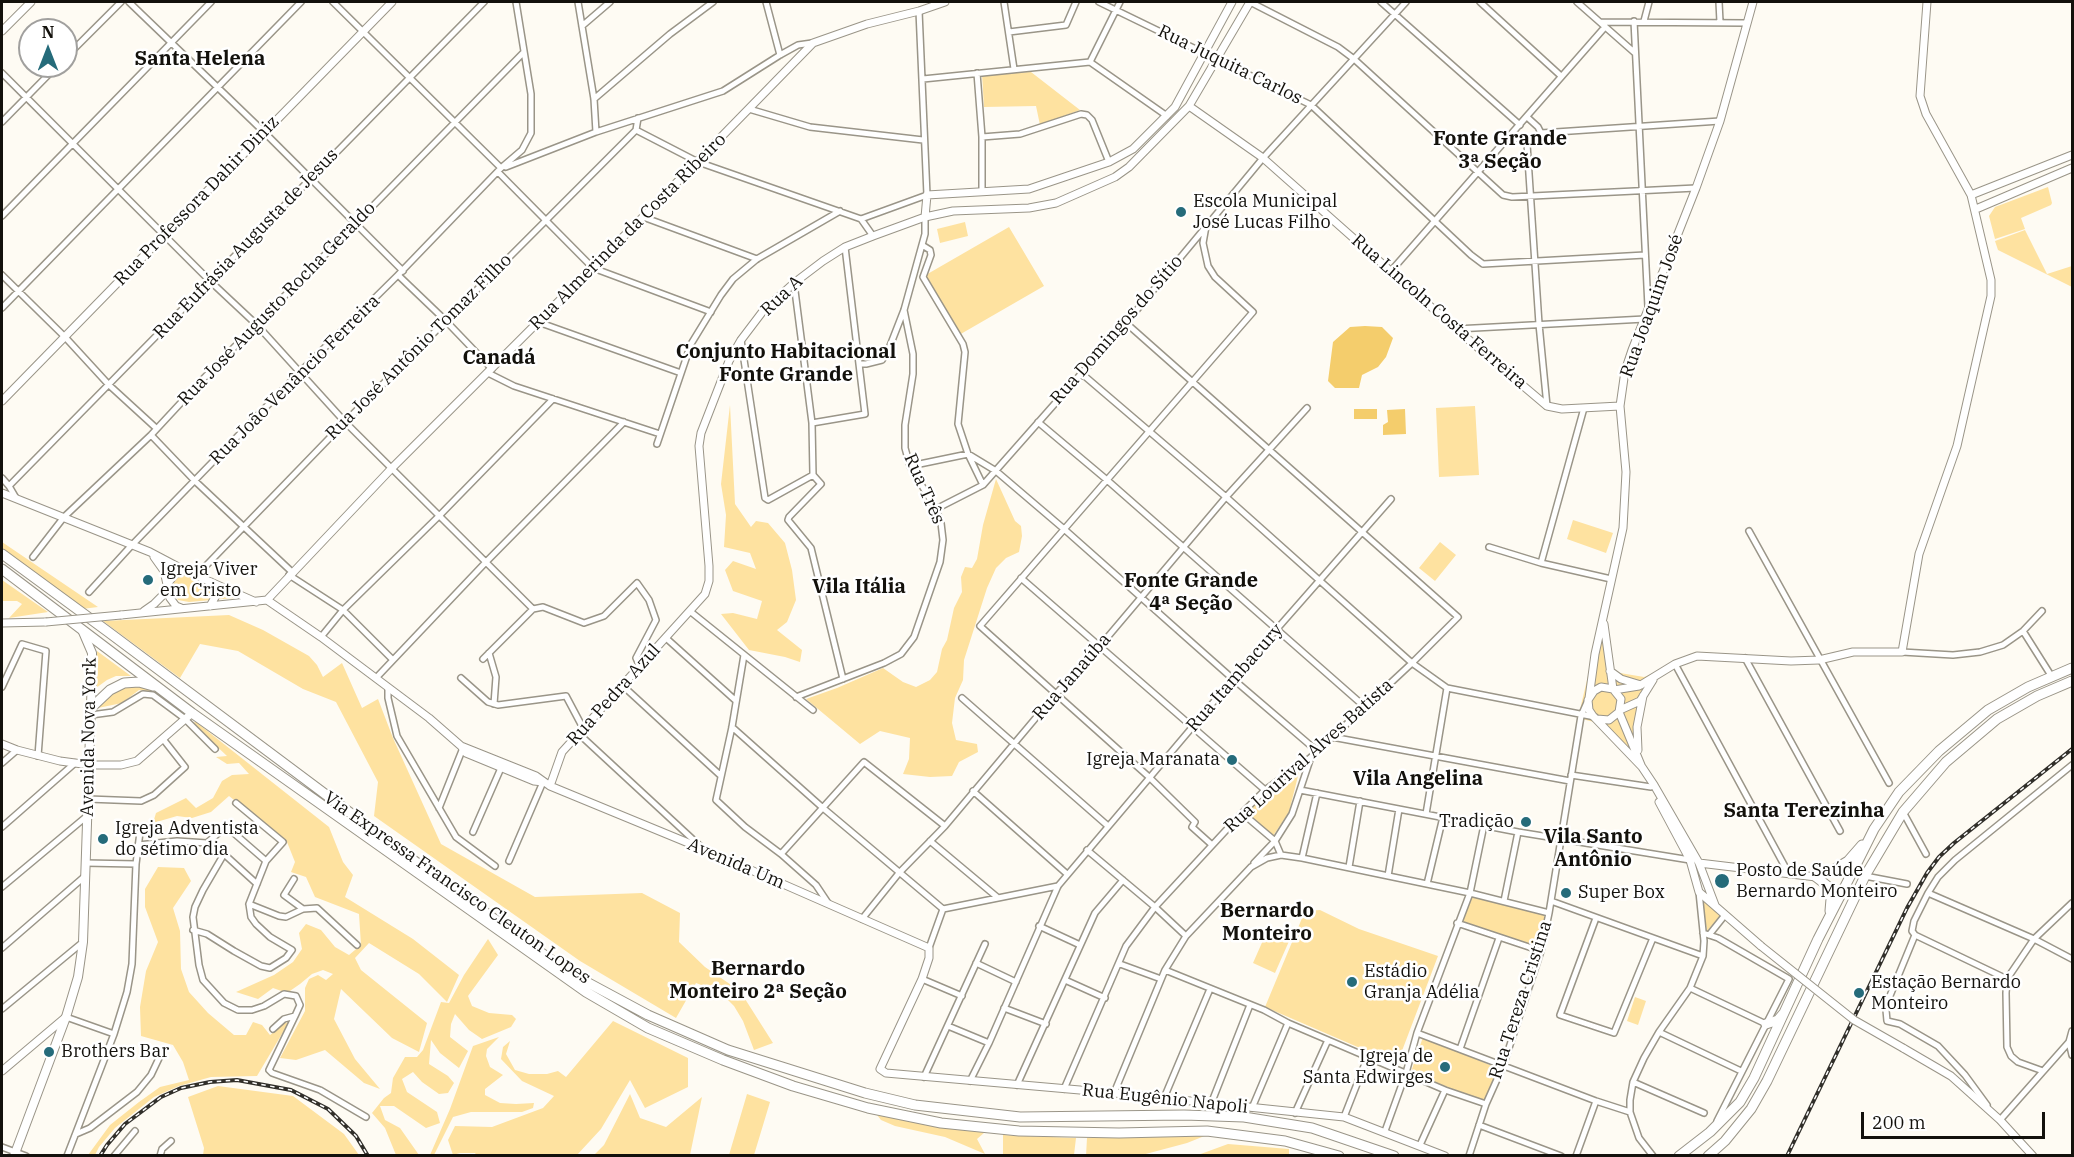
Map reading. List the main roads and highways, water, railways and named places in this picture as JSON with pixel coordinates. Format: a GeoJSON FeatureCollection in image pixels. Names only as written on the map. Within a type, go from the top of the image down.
{"type":"FeatureCollection","features":[{"type":"Feature","properties":{"kind":"highway","name":"Via Expressa Francisco Cleuton Lopes"},"geometry":{"type":"LineString","coordinates":[[2,554],[436,877],[568,972],[648,1015],[728,1050],[865,1093],[915,1105],[1020,1117],[1184,1115],[1244,1117],[1312,1128],[1394,1155]]}},
{"type":"Feature","properties":{"kind":"highway","name":"Via Expressa Francisco Cleuton Lopes"},"geometry":{"type":"LineString","coordinates":[[2,569],[159,688],[188,716],[586,992],[648,1028],[723,1060],[832,1098],[941,1123],[1019,1131],[1119,1133],[1207,1131],[1286,1141],[1340,1155]]}},
{"type":"Feature","properties":{"kind":"highway"},"geometry":{"type":"LineString","coordinates":[[1827,923],[1831,899],[1829,887],[1816,877],[1848,861],[1874,829],[1899,792],[1947,744],[1988,710],[2073,668]]}},
{"type":"Feature","properties":{"kind":"highway"},"geometry":{"type":"LineString","coordinates":[[1708,1155],[1725,1141],[1751,1109],[1767,1081],[1865,876],[1903,812],[1946,762],[1997,719],[2037,696],[2073,681]]}},
{"type":"Feature","properties":{"kind":"highway"},"geometry":{"type":"LineString","coordinates":[[92,711],[110,690],[124,683],[139,682],[159,688]]}},
{"type":"Feature","properties":{"kind":"highway"},"geometry":{"type":"LineString","coordinates":[[1679,1155],[1710,1132],[1740,1102],[1754,1078],[1874,829]]}},
{"type":"Feature","properties":{"kind":"highway"},"geometry":{"type":"LineString","coordinates":[[1766,1024],[1778,1020],[1788,1007]]}},
{"type":"Feature","properties":{"kind":"main road","name":"Avenida Nova York"},"geometry":{"type":"LineString","coordinates":[[15,1154],[66,1017],[78,977],[82,942],[92,711],[92,653],[83,632]]}},
{"type":"Feature","properties":{"kind":"railway"},"geometry":{"type":"LineString","coordinates":[[1787,1156],[1907,908],[1927,873],[1954,843],[2072,749]]}},
{"type":"Feature","properties":{"kind":"railway"},"geometry":{"type":"LineString","coordinates":[[100,1156],[125,1124],[161,1097],[181,1088],[210,1082],[237,1080],[291,1090],[328,1109],[356,1136],[368,1156]]}},
{"type":"Feature","properties":{"kind":"place","name":"Escola Municipal José Lucas Filho"},"geometry":{"type":"Point","coordinates":[1181,212]}},
{"type":"Feature","properties":{"kind":"place","name":"Igreja Viver em Cristo"},"geometry":{"type":"Point","coordinates":[148,580]}},
{"type":"Feature","properties":{"kind":"place","name":"Igreja Maranata"},"geometry":{"type":"Point","coordinates":[1232,760]}},
{"type":"Feature","properties":{"kind":"place","name":"Tradição"},"geometry":{"type":"Point","coordinates":[1526,822]}},
{"type":"Feature","properties":{"kind":"place","name":"Igreja Adventista do sétimo dia"},"geometry":{"type":"Point","coordinates":[103,839]}},
{"type":"Feature","properties":{"kind":"place","name":"Posto de Saúde Bernardo Monteiro"},"geometry":{"type":"Point","coordinates":[1722,881]}},
{"type":"Feature","properties":{"kind":"place","name":"Super Box"},"geometry":{"type":"Point","coordinates":[1566,893]}},
{"type":"Feature","properties":{"kind":"place","name":"Estádio Granja Adélia"},"geometry":{"type":"Point","coordinates":[1352,982]}},
{"type":"Feature","properties":{"kind":"place","name":"Estação Bernardo Monteiro"},"geometry":{"type":"Point","coordinates":[1859,993]}},
{"type":"Feature","properties":{"kind":"place","name":"Brothers Bar"},"geometry":{"type":"Point","coordinates":[49,1052]}},
{"type":"Feature","properties":{"kind":"place","name":"Igreja de Santa Edwirges"},"geometry":{"type":"Point","coordinates":[1445,1067]}},
{"type":"Feature","properties":{"kind":"district","name":"Santa Helena"},"geometry":{"type":"Point","coordinates":[200,59]}},
{"type":"Feature","properties":{"kind":"district","name":"Fonte Grande 3ª Seção"},"geometry":{"type":"Point","coordinates":[1500,150]}},
{"type":"Feature","properties":{"kind":"district","name":"Canadá"},"geometry":{"type":"Point","coordinates":[499,358]}},
{"type":"Feature","properties":{"kind":"district","name":"Conjunto Habitacional Fonte Grande"},"geometry":{"type":"Point","coordinates":[786,364]}},
{"type":"Feature","properties":{"kind":"district","name":"Vila Itália"},"geometry":{"type":"Point","coordinates":[859,587]}},
{"type":"Feature","properties":{"kind":"district","name":"Fonte Grande 4ª Seção"},"geometry":{"type":"Point","coordinates":[1191,592]}},
{"type":"Feature","properties":{"kind":"district","name":"Vila Angelina"},"geometry":{"type":"Point","coordinates":[1418,779]}},
{"type":"Feature","properties":{"kind":"district","name":"Santa Terezinha"},"geometry":{"type":"Point","coordinates":[1804,811]}},
{"type":"Feature","properties":{"kind":"district","name":"Vila Santo Antônio"},"geometry":{"type":"Point","coordinates":[1593,848]}},
{"type":"Feature","properties":{"kind":"district","name":"Bernardo Monteiro"},"geometry":{"type":"Point","coordinates":[1267,922]}},
{"type":"Feature","properties":{"kind":"district","name":"Bernardo Monteiro 2ª Seção"},"geometry":{"type":"Point","coordinates":[758,980]}}]}
